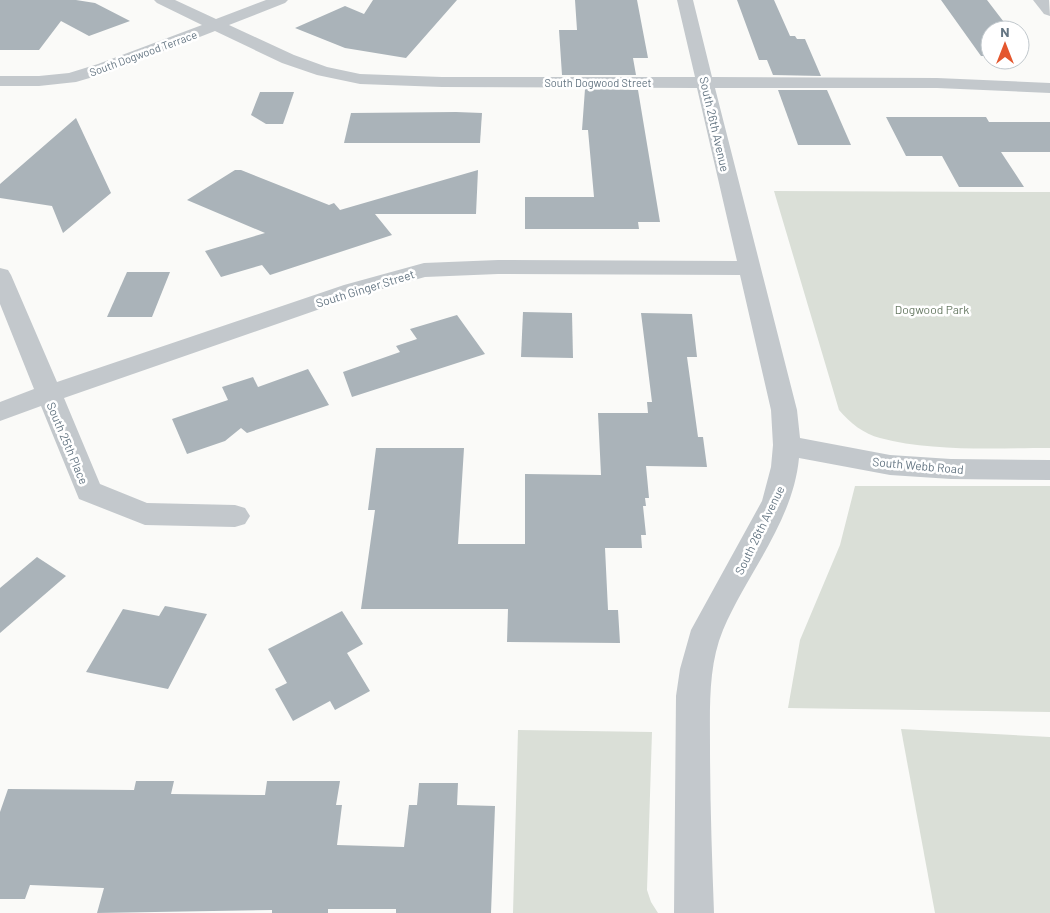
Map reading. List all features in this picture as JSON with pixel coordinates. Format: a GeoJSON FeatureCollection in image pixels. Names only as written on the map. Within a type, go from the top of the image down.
{"type":"FeatureCollection","features":[{"type":"Feature","properties":{"kind":"street","name":"South Dogwood Street"},"geometry":{"type":"LineString","coordinates":[[162,0],[288,59],[332,74],[360,79],[442,82],[946,83],[1050,88]]}},
{"type":"Feature","properties":{"kind":"street","name":"South Dogwood Terrace"},"geometry":{"type":"LineString","coordinates":[[0,81],[39,81],[70,78],[104,68],[217,26],[280,0]]}},
{"type":"Feature","properties":{"kind":"street","name":"South 26th Avenue"},"geometry":{"type":"LineString","coordinates":[[685,0],[706,82],[748,268],[784,410],[787,446],[783,481],[776,501],[707,630],[697,669],[693,696],[692,768],[694,913]]}},
{"type":"Feature","properties":{"kind":"street"},"geometry":{"type":"LineString","coordinates":[[1041,0],[1050,11]]}},
{"type":"Feature","properties":{"kind":"street","name":"South Ginger Street"},"geometry":{"type":"LineString","coordinates":[[0,412],[352,290],[424,270],[498,267],[748,268]]}},
{"type":"Feature","properties":{"kind":"street","name":"South 25th Place"},"geometry":{"type":"LineString","coordinates":[[0,275],[89,491],[145,514],[235,516]]}},
{"type":"Feature","properties":{"kind":"street","name":"South Webb Road"},"geometry":{"type":"LineString","coordinates":[[787,446],[899,466],[951,469],[1050,470]]}},
{"type":"Feature","properties":{"kind":"green space","name":"Dogwood Park"},"geometry":{"type":"Polygon","coordinates":[[[774,191],[1050,192],[1050,448],[965,448],[900,442],[874,436],[863,431],[848,419],[839,410],[774,191]]]}},
{"type":"Feature","properties":{"kind":"green space"},"geometry":{"type":"Polygon","coordinates":[[[855,486],[1050,486],[1050,712],[788,708],[800,640],[840,545],[855,486]]]}},
{"type":"Feature","properties":{"kind":"green space"},"geometry":{"type":"Polygon","coordinates":[[[901,729],[1050,737],[1050,913],[935,913],[901,729]]]}},
{"type":"Feature","properties":{"kind":"green space"},"geometry":{"type":"Polygon","coordinates":[[[518,730],[652,732],[647,890],[651,902],[658,913],[513,913],[518,730]]]}},
{"type":"Feature","properties":{"kind":"building"},"geometry":{"type":"Polygon","coordinates":[[[0,0],[76,0],[95,3],[130,21],[89,36],[61,21],[39,50],[0,50],[0,0]]]}},
{"type":"Feature","properties":{"kind":"building"},"geometry":{"type":"Polygon","coordinates":[[[373,0],[457,0],[406,58],[345,48],[295,28],[345,6],[364,14],[373,0]]]}},
{"type":"Feature","properties":{"kind":"building"},"geometry":{"type":"Polygon","coordinates":[[[575,0],[637,0],[648,58],[633,58],[636,75],[562,75],[559,30],[577,30],[575,0]]]}},
{"type":"Feature","properties":{"kind":"building"},"geometry":{"type":"Polygon","coordinates":[[[737,0],[774,0],[790,36],[795,36],[797,39],[805,39],[821,76],[773,75],[767,60],[759,60],[737,0]]]}},
{"type":"Feature","properties":{"kind":"building"},"geometry":{"type":"Polygon","coordinates":[[[941,0],[987,0],[1002,20],[980,20],[980,55],[941,0]]]}},
{"type":"Feature","properties":{"kind":"building"},"geometry":{"type":"Polygon","coordinates":[[[585,89],[638,90],[660,222],[638,222],[639,229],[525,229],[525,197],[594,197],[588,130],[582,130],[585,89]]]}},
{"type":"Feature","properties":{"kind":"building"},"geometry":{"type":"Polygon","coordinates":[[[778,90],[827,90],[851,145],[798,145],[778,90]]]}},
{"type":"Feature","properties":{"kind":"building"},"geometry":{"type":"Polygon","coordinates":[[[260,92],[294,92],[283,124],[266,124],[251,115],[260,92]]]}},
{"type":"Feature","properties":{"kind":"building"},"geometry":{"type":"Polygon","coordinates":[[[351,113],[482,113],[480,143],[344,143],[351,113]]]}},
{"type":"Feature","properties":{"kind":"building"},"geometry":{"type":"Polygon","coordinates":[[[886,117],[986,117],[989,122],[1050,122],[1050,152],[1001,152],[1024,187],[959,187],[942,156],[906,156],[886,117]]]}},
{"type":"Feature","properties":{"kind":"building"},"geometry":{"type":"Polygon","coordinates":[[[76,118],[111,193],[63,233],[52,206],[0,198],[0,184],[76,118]]]}},
{"type":"Feature","properties":{"kind":"building"},"geometry":{"type":"Polygon","coordinates":[[[235,170],[241,170],[329,205],[334,203],[340,210],[478,170],[476,214],[375,214],[392,235],[270,275],[262,265],[221,277],[205,251],[265,233],[187,200],[235,170]]]}},
{"type":"Feature","properties":{"kind":"building"},"geometry":{"type":"Polygon","coordinates":[[[127,272],[170,272],[152,317],[107,317],[127,272]]]}},
{"type":"Feature","properties":{"kind":"building"},"geometry":{"type":"Polygon","coordinates":[[[523,312],[572,313],[573,358],[521,357],[523,312]]]}},
{"type":"Feature","properties":{"kind":"building"},"geometry":{"type":"Polygon","coordinates":[[[641,313],[692,314],[697,357],[687,357],[698,437],[703,437],[707,467],[646,466],[649,498],[645,498],[646,506],[643,506],[646,535],[641,535],[642,548],[605,548],[608,610],[618,610],[620,643],[507,642],[508,609],[361,609],[375,510],[368,510],[376,448],[464,448],[458,544],[525,544],[525,474],[601,475],[598,413],[648,413],[647,402],[652,402],[641,313]]]}},
{"type":"Feature","properties":{"kind":"building"},"geometry":{"type":"Polygon","coordinates":[[[457,315],[485,354],[352,397],[343,372],[400,352],[396,346],[417,339],[410,329],[457,315]]]}},
{"type":"Feature","properties":{"kind":"building"},"geometry":{"type":"Polygon","coordinates":[[[308,369],[329,405],[247,433],[241,428],[225,441],[187,454],[172,419],[228,400],[222,387],[253,377],[258,387],[308,369]]]}},
{"type":"Feature","properties":{"kind":"building"},"geometry":{"type":"Polygon","coordinates":[[[37,557],[66,576],[0,633],[0,588],[37,557]]]}},
{"type":"Feature","properties":{"kind":"building"},"geometry":{"type":"Polygon","coordinates":[[[165,606],[207,614],[168,689],[86,672],[123,609],[159,616],[165,606]]]}},
{"type":"Feature","properties":{"kind":"building"},"geometry":{"type":"Polygon","coordinates":[[[342,611],[363,644],[347,653],[370,691],[335,710],[330,701],[293,721],[275,689],[287,683],[268,649],[342,611]]]}},
{"type":"Feature","properties":{"kind":"building"},"geometry":{"type":"Polygon","coordinates":[[[136,781],[174,781],[171,794],[265,795],[267,781],[340,781],[336,805],[342,805],[337,845],[404,847],[409,805],[417,805],[419,783],[458,783],[457,805],[495,806],[491,913],[396,913],[396,909],[328,909],[328,913],[272,913],[272,910],[97,913],[104,888],[30,885],[25,899],[0,899],[0,812],[8,789],[134,790],[136,781]]]}}]}
